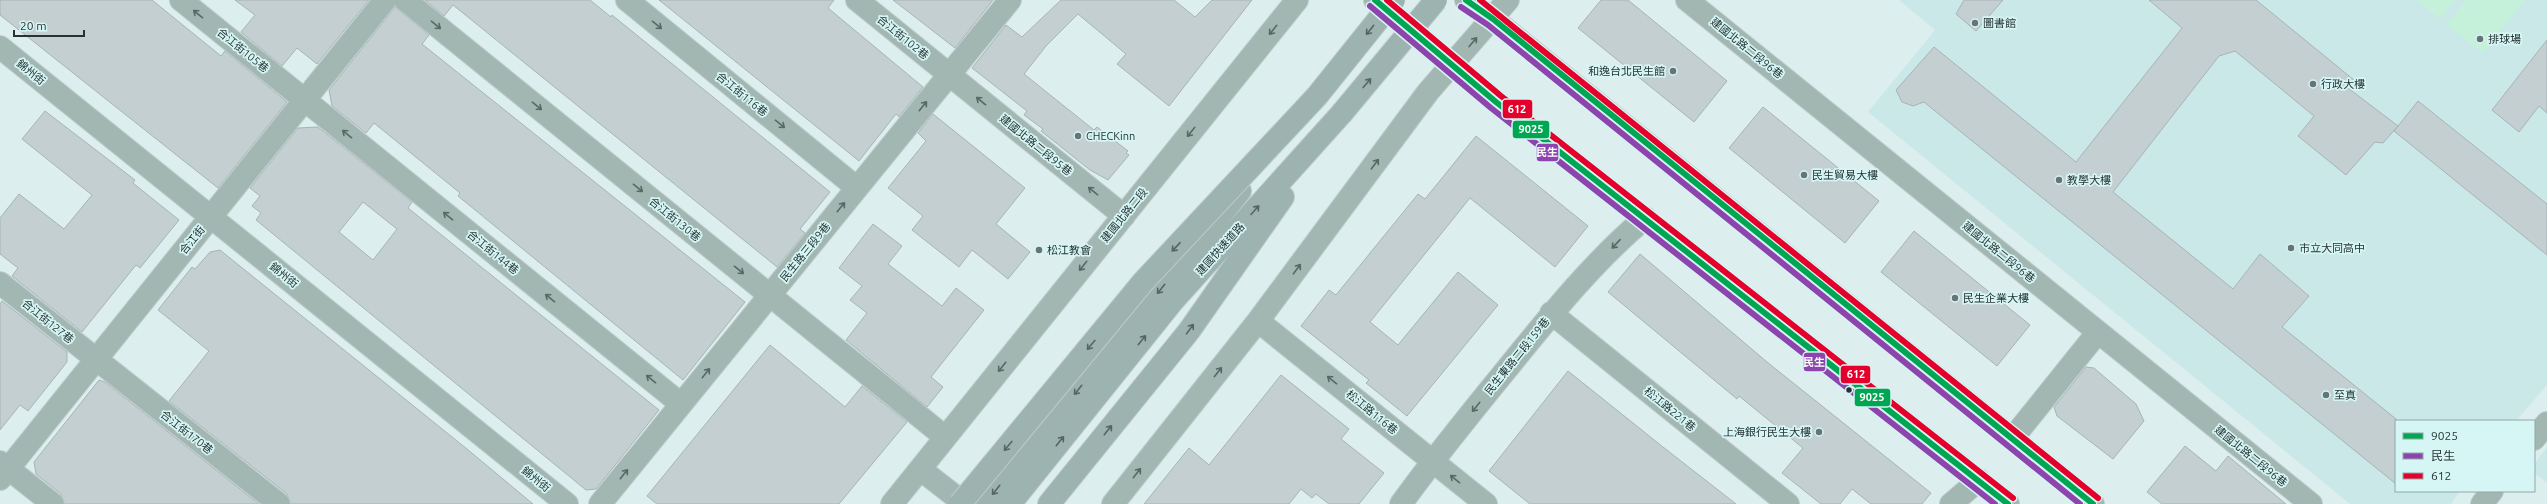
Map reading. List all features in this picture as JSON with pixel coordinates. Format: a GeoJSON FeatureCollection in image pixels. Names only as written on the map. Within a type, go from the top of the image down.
{"type":"FeatureCollection","features":[{"type":"Feature","properties":{"kind":"highway","name":"建國快速道路"},"geometry":{"type":"LineString","coordinates":[[1010,504],[1172,302],[1342,113],[1436,0]]}},
{"type":"Feature","properties":{"kind":"highway","name":"建國快速道路"},"geometry":{"type":"LineString","coordinates":[[985,504],[1317,96],[1393,8]]}},
{"type":"Feature","properties":{"kind":"highway"},"geometry":{"type":"LineString","coordinates":[[960,504],[1143,282],[1317,96]]}},
{"type":"Feature","properties":{"kind":"highway"},"geometry":{"type":"LineString","coordinates":[[1049,504],[1188,331],[1342,113]]}},
{"type":"Feature","properties":{"kind":"street","name":"合江街105巷"},"geometry":{"type":"LineString","coordinates":[[181,0],[305,100]]}},
{"type":"Feature","properties":{"kind":"street","name":"合江街"},"geometry":{"type":"LineString","coordinates":[[3,470],[96,360],[385,0]]}},
{"type":"Feature","properties":{"kind":"street","name":"合江街130巷"},"geometry":{"type":"LineString","coordinates":[[405,0],[945,437]]}},
{"type":"Feature","properties":{"kind":"street","name":"合江街116巷"},"geometry":{"type":"LineString","coordinates":[[627,0],[857,188]]}},
{"type":"Feature","properties":{"kind":"street","name":"合江街102巷"},"geometry":{"type":"LineString","coordinates":[[857,0],[949,74]]}},
{"type":"Feature","properties":{"kind":"street","name":"民生路三段9巷"},"geometry":{"type":"LineString","coordinates":[[600,504],[1010,0]]}},
{"type":"Feature","properties":{"kind":"street","name":"建國北路二段"},"geometry":{"type":"LineString","coordinates":[[892,504],[1297,0]]}},
{"type":"Feature","properties":{"kind":"street"},"geometry":{"type":"LineString","coordinates":[[1375,0],[1393,8],[1453,65],[1496,102],[2008,504]]}},
{"type":"Feature","properties":{"kind":"street"},"geometry":{"type":"LineString","coordinates":[[1466,0],[1493,19],[2093,504]]}},
{"type":"Feature","properties":{"kind":"street"},"geometry":{"type":"LineString","coordinates":[[1113,504],[1258,321],[1428,92],[1508,0]]}},
{"type":"Feature","properties":{"kind":"street","name":"建國北路二段96巷"},"geometry":{"type":"LineString","coordinates":[[1687,0],[2311,504]]}},
{"type":"Feature","properties":{"kind":"street","name":"錦州街"},"geometry":{"type":"LineString","coordinates":[[0,47],[568,504]]}},
{"type":"Feature","properties":{"kind":"street","name":"建國北路二段95巷"},"geometry":{"type":"LineString","coordinates":[[949,74],[1124,216]]}},
{"type":"Feature","properties":{"kind":"street","name":"合江街144巷"},"geometry":{"type":"LineString","coordinates":[[305,100],[681,404]]}},
{"type":"Feature","properties":{"kind":"street","name":"民生東路二段159巷"},"geometry":{"type":"LineString","coordinates":[[1401,504],[1432,461],[1552,313],[1621,238],[1644,218]]}},
{"type":"Feature","properties":{"kind":"street","name":"合江街127巷"},"geometry":{"type":"LineString","coordinates":[[0,283],[96,360]]}},
{"type":"Feature","properties":{"kind":"street","name":"松江路221巷"},"geometry":{"type":"LineString","coordinates":[[1552,313],[1788,504]]}},
{"type":"Feature","properties":{"kind":"street","name":"松江路116巷"},"geometry":{"type":"LineString","coordinates":[[1258,321],[1486,504]]}},
{"type":"Feature","properties":{"kind":"street"},"geometry":{"type":"LineString","coordinates":[[2012,439],[2098,332]]}},
{"type":"Feature","properties":{"kind":"street","name":"合江街170巷"},"geometry":{"type":"LineString","coordinates":[[96,360],[278,504]]}},
{"type":"Feature","properties":{"kind":"street"},"geometry":{"type":"LineString","coordinates":[[2535,438],[2547,423]]}},
{"type":"Feature","properties":{"kind":"street"},"geometry":{"type":"LineString","coordinates":[[920,469],[965,504]]}},
{"type":"Feature","properties":{"kind":"street"},"geometry":{"type":"LineString","coordinates":[[3,470],[53,504]]}},
{"type":"Feature","properties":{"kind":"street"},"geometry":{"type":"LineString","coordinates":[[1951,504],[1979,480]]}},
{"type":"Feature","properties":{"kind":"street"},"geometry":{"type":"LineString","coordinates":[[1970,504],[1979,480]]}},
{"type":"Feature","properties":{"kind":"street"},"geometry":{"type":"LineString","coordinates":[[2482,504],[2491,492]]}},
{"type":"Feature","properties":{"kind":"shaded area","name":"市立大同高中"},"geometry":{"type":"Polygon","coordinates":[[[1899,0],[2547,0],[2547,385],[2517,420],[2395,420],[2395,492],[2459,492],[2451,504],[2350,504],[1868,112],[1935,30],[1899,0]]]}},
{"type":"Feature","properties":{"kind":"shaded area"},"geometry":{"type":"Polygon","coordinates":[[[2547,447],[2547,483],[2535,474],[2535,463],[2547,447]]]}},
{"type":"Feature","properties":{"kind":"green space"},"geometry":{"type":"Polygon","coordinates":[[[2416,0],[2455,0],[2440,19],[2416,0]]]}},
{"type":"Feature","properties":{"kind":"green space","name":"排球場"},"geometry":{"type":"Polygon","coordinates":[[[2466,0],[2525,0],[2483,53],[2446,25],[2466,0]]]}},
{"type":"Feature","properties":{"kind":"building"},"geometry":{"type":"Polygon","coordinates":[[[0,0],[152,0],[221,56],[225,51],[287,102],[218,188],[0,15],[0,0]]]}},
{"type":"Feature","properties":{"kind":"building"},"geometry":{"type":"Polygon","coordinates":[[[235,0],[369,0],[317,64],[297,48],[282,66],[241,32],[255,15],[235,0]]]}},
{"type":"Feature","properties":{"kind":"building"},"geometry":{"type":"Polygon","coordinates":[[[425,0],[590,0],[611,17],[612,15],[830,192],[800,229],[805,233],[777,267],[453,5],[444,16],[425,0]]]}},
{"type":"Feature","properties":{"kind":"building"},"geometry":{"type":"Polygon","coordinates":[[[659,0],[834,0],[828,8],[923,87],[899,117],[896,114],[859,161],[659,0]]]}},
{"type":"Feature","properties":{"kind":"building"},"geometry":{"type":"Polygon","coordinates":[[[893,0],[993,0],[955,48],[893,0]]]}},
{"type":"Feature","properties":{"kind":"building"},"geometry":{"type":"Polygon","coordinates":[[[1061,0],[1174,0],[1195,17],[1212,0],[1252,0],[1169,106],[1117,64],[1126,54],[1078,14],[1046,46],[1024,74],[1094,130],[1097,127],[1128,151],[1126,153],[1129,155],[1108,180],[1090,170],[1041,131],[1043,129],[1024,115],[1027,111],[972,68],[1006,25],[1022,37],[1061,0]]]}},
{"type":"Feature","properties":{"kind":"building","name":"和逸台北民生館"},"geometry":{"type":"Polygon","coordinates":[[[1601,0],[1628,0],[1727,81],[1694,122],[1578,28],[1601,0]]]}},
{"type":"Feature","properties":{"kind":"building","name":"圖書館"},"geometry":{"type":"Polygon","coordinates":[[[1964,0],[2003,0],[1976,31],[1956,14],[1964,0]]]}},
{"type":"Feature","properties":{"kind":"building"},"geometry":{"type":"Polygon","coordinates":[[[2149,0],[2256,0],[2354,80],[2348,88],[2398,126],[2383,143],[2375,142],[2346,175],[2298,136],[2314,116],[2235,51],[2219,56],[2113,192],[2233,289],[2260,254],[2309,296],[2282,327],[2396,419],[2395,483],[1924,102],[1913,106],[1902,102],[1896,90],[1934,47],[2076,162],[2182,28],[2149,0]]]}},
{"type":"Feature","properties":{"kind":"building"},"geometry":{"type":"Polygon","coordinates":[[[395,7],[429,35],[422,44],[745,302],[683,380],[458,196],[460,193],[374,123],[366,133],[332,106],[329,90],[395,7]]]}},
{"type":"Feature","properties":{"kind":"building"},"geometry":{"type":"Polygon","coordinates":[[[2547,40],[2547,113],[2539,106],[2519,132],[2492,110],[2547,40]]]}},
{"type":"Feature","properties":{"kind":"building"},"geometry":{"type":"Polygon","coordinates":[[[2418,101],[2547,204],[2547,255],[2394,131],[2418,101]]]}},
{"type":"Feature","properties":{"kind":"building","name":"民生貿易大樓"},"geometry":{"type":"Polygon","coordinates":[[[1763,107],[1879,201],[1845,243],[1729,148],[1763,107]]]}},
{"type":"Feature","properties":{"kind":"building"},"geometry":{"type":"Polygon","coordinates":[[[45,111],[135,180],[133,183],[179,220],[140,268],[136,265],[82,332],[12,276],[18,268],[0,254],[0,218],[19,194],[64,229],[92,195],[22,139],[45,111]]]}},
{"type":"Feature","properties":{"kind":"building"},"geometry":{"type":"Polygon","coordinates":[[[933,114],[1025,188],[996,224],[1030,252],[1008,279],[972,250],[959,267],[912,230],[923,216],[888,188],[926,141],[918,133],[933,114]]]}},
{"type":"Feature","properties":{"kind":"building"},"geometry":{"type":"Polygon","coordinates":[[[318,127],[412,202],[408,208],[659,410],[596,489],[586,490],[256,220],[261,213],[252,206],[260,196],[250,188],[298,128],[318,127]],[[363,202],[339,232],[373,260],[397,229],[363,202]]]}},
{"type":"Feature","properties":{"kind":"building"},"geometry":{"type":"Polygon","coordinates":[[[1476,136],[1588,226],[1555,267],[1470,198],[1370,322],[1398,345],[1458,272],[1498,305],[1407,416],[1366,383],[1369,380],[1301,326],[1329,290],[1336,295],[1418,194],[1425,199],[1476,136]]]}},
{"type":"Feature","properties":{"kind":"building"},"geometry":{"type":"Polygon","coordinates":[[[873,224],[902,246],[888,264],[942,306],[956,288],[984,310],[931,377],[943,387],[927,407],[846,340],[867,313],[850,300],[862,286],[839,268],[873,224]]]}},
{"type":"Feature","properties":{"kind":"building","name":"民生企業大樓"},"geometry":{"type":"Polygon","coordinates":[[[1914,231],[2030,325],[1997,366],[1881,272],[1914,231]]]}},
{"type":"Feature","properties":{"kind":"building"},"geometry":{"type":"Polygon","coordinates":[[[220,250],[533,504],[291,504],[287,494],[169,401],[209,351],[158,310],[192,267],[195,269],[210,252],[220,250]]]}},
{"type":"Feature","properties":{"kind":"building"},"geometry":{"type":"Polygon","coordinates":[[[1640,254],[1767,362],[1931,493],[1922,504],[1871,504],[1852,489],[1840,504],[1821,504],[1782,473],[1803,448],[1739,396],[1737,399],[1608,292],[1640,254]]]}},
{"type":"Feature","properties":{"kind":"building"},"geometry":{"type":"Polygon","coordinates":[[[2,301],[67,352],[67,362],[28,411],[20,405],[0,430],[0,304],[2,301]]]}},
{"type":"Feature","properties":{"kind":"building"},"geometry":{"type":"Polygon","coordinates":[[[770,345],[845,407],[862,386],[907,422],[839,504],[657,504],[647,496],[770,345]]]}},
{"type":"Feature","properties":{"kind":"building"},"geometry":{"type":"Polygon","coordinates":[[[2086,367],[2094,368],[2136,404],[2144,421],[2113,459],[2057,416],[2054,407],[2086,367]]]}},
{"type":"Feature","properties":{"kind":"building"},"geometry":{"type":"Polygon","coordinates":[[[1568,371],[1736,504],[1530,504],[1489,471],[1568,371]]]}},
{"type":"Feature","properties":{"kind":"building"},"geometry":{"type":"Polygon","coordinates":[[[1281,375],[1349,429],[1341,439],[1384,473],[1359,504],[1329,504],[1316,494],[1312,498],[1301,489],[1289,504],[1144,504],[1189,448],[1209,465],[1281,375]]]}},
{"type":"Feature","properties":{"kind":"building"},"geometry":{"type":"Polygon","coordinates":[[[99,380],[105,382],[259,504],[65,504],[61,494],[36,474],[34,462],[99,380]]]}},
{"type":"Feature","properties":{"kind":"building"},"geometry":{"type":"Polygon","coordinates":[[[2185,446],[2216,471],[2228,456],[2286,504],[2162,504],[2147,492],[2185,446]]]}},
{"type":"Feature","properties":{"kind":"transit line","name":"9025"},"geometry":{"type":"LineString","coordinates":[[1375,0],[1496,102],[2008,504]]}},
{"type":"Feature","properties":{"kind":"transit line","name":"612"},"geometry":{"type":"LineString","coordinates":[[1387,0],[1501,96],[2013,498]]}},
{"type":"Feature","properties":{"kind":"transit line","name":"9025"},"geometry":{"type":"LineString","coordinates":[[1466,0],[1493,19],[2093,504]]}},
{"type":"Feature","properties":{"kind":"transit line","name":"612"},"geometry":{"type":"LineString","coordinates":[[1480,0],[2098,498]]}},
{"type":"Feature","properties":{"kind":"transit line","name":"民生"},"geometry":{"type":"LineString","coordinates":[[1370,6],[1491,108],[1995,504]]}},
{"type":"Feature","properties":{"kind":"transit line","name":"民生"},"geometry":{"type":"LineString","coordinates":[[1461,7],[1488,25],[2080,504]]}},
{"type":"Feature","properties":{"kind":"place","name":"圖書館"},"geometry":{"type":"Point","coordinates":[1975,23]}},
{"type":"Feature","properties":{"kind":"place","name":"排球場"},"geometry":{"type":"Point","coordinates":[2480,39]}},
{"type":"Feature","properties":{"kind":"place","name":"和逸台北民生館"},"geometry":{"type":"Point","coordinates":[1673,71]}},
{"type":"Feature","properties":{"kind":"place","name":"行政大樓"},"geometry":{"type":"Point","coordinates":[2313,84]}},
{"type":"Feature","properties":{"kind":"place","name":"CHECKinn"},"geometry":{"type":"Point","coordinates":[1078,136]}},
{"type":"Feature","properties":{"kind":"place","name":"民生貿易大樓"},"geometry":{"type":"Point","coordinates":[1804,175]}},
{"type":"Feature","properties":{"kind":"place","name":"教學大樓"},"geometry":{"type":"Point","coordinates":[2059,180]}},
{"type":"Feature","properties":{"kind":"place","name":"市立大同高中"},"geometry":{"type":"Point","coordinates":[2291,248]}},
{"type":"Feature","properties":{"kind":"place","name":"松江教會"},"geometry":{"type":"Point","coordinates":[1039,250]}},
{"type":"Feature","properties":{"kind":"place","name":"民生企業大樓"},"geometry":{"type":"Point","coordinates":[1955,298]}},
{"type":"Feature","properties":{"kind":"place","name":"至真"},"geometry":{"type":"Point","coordinates":[2326,395]}},
{"type":"Feature","properties":{"kind":"place","name":"上海銀行民生大樓"},"geometry":{"type":"Point","coordinates":[1819,432]}}]}
